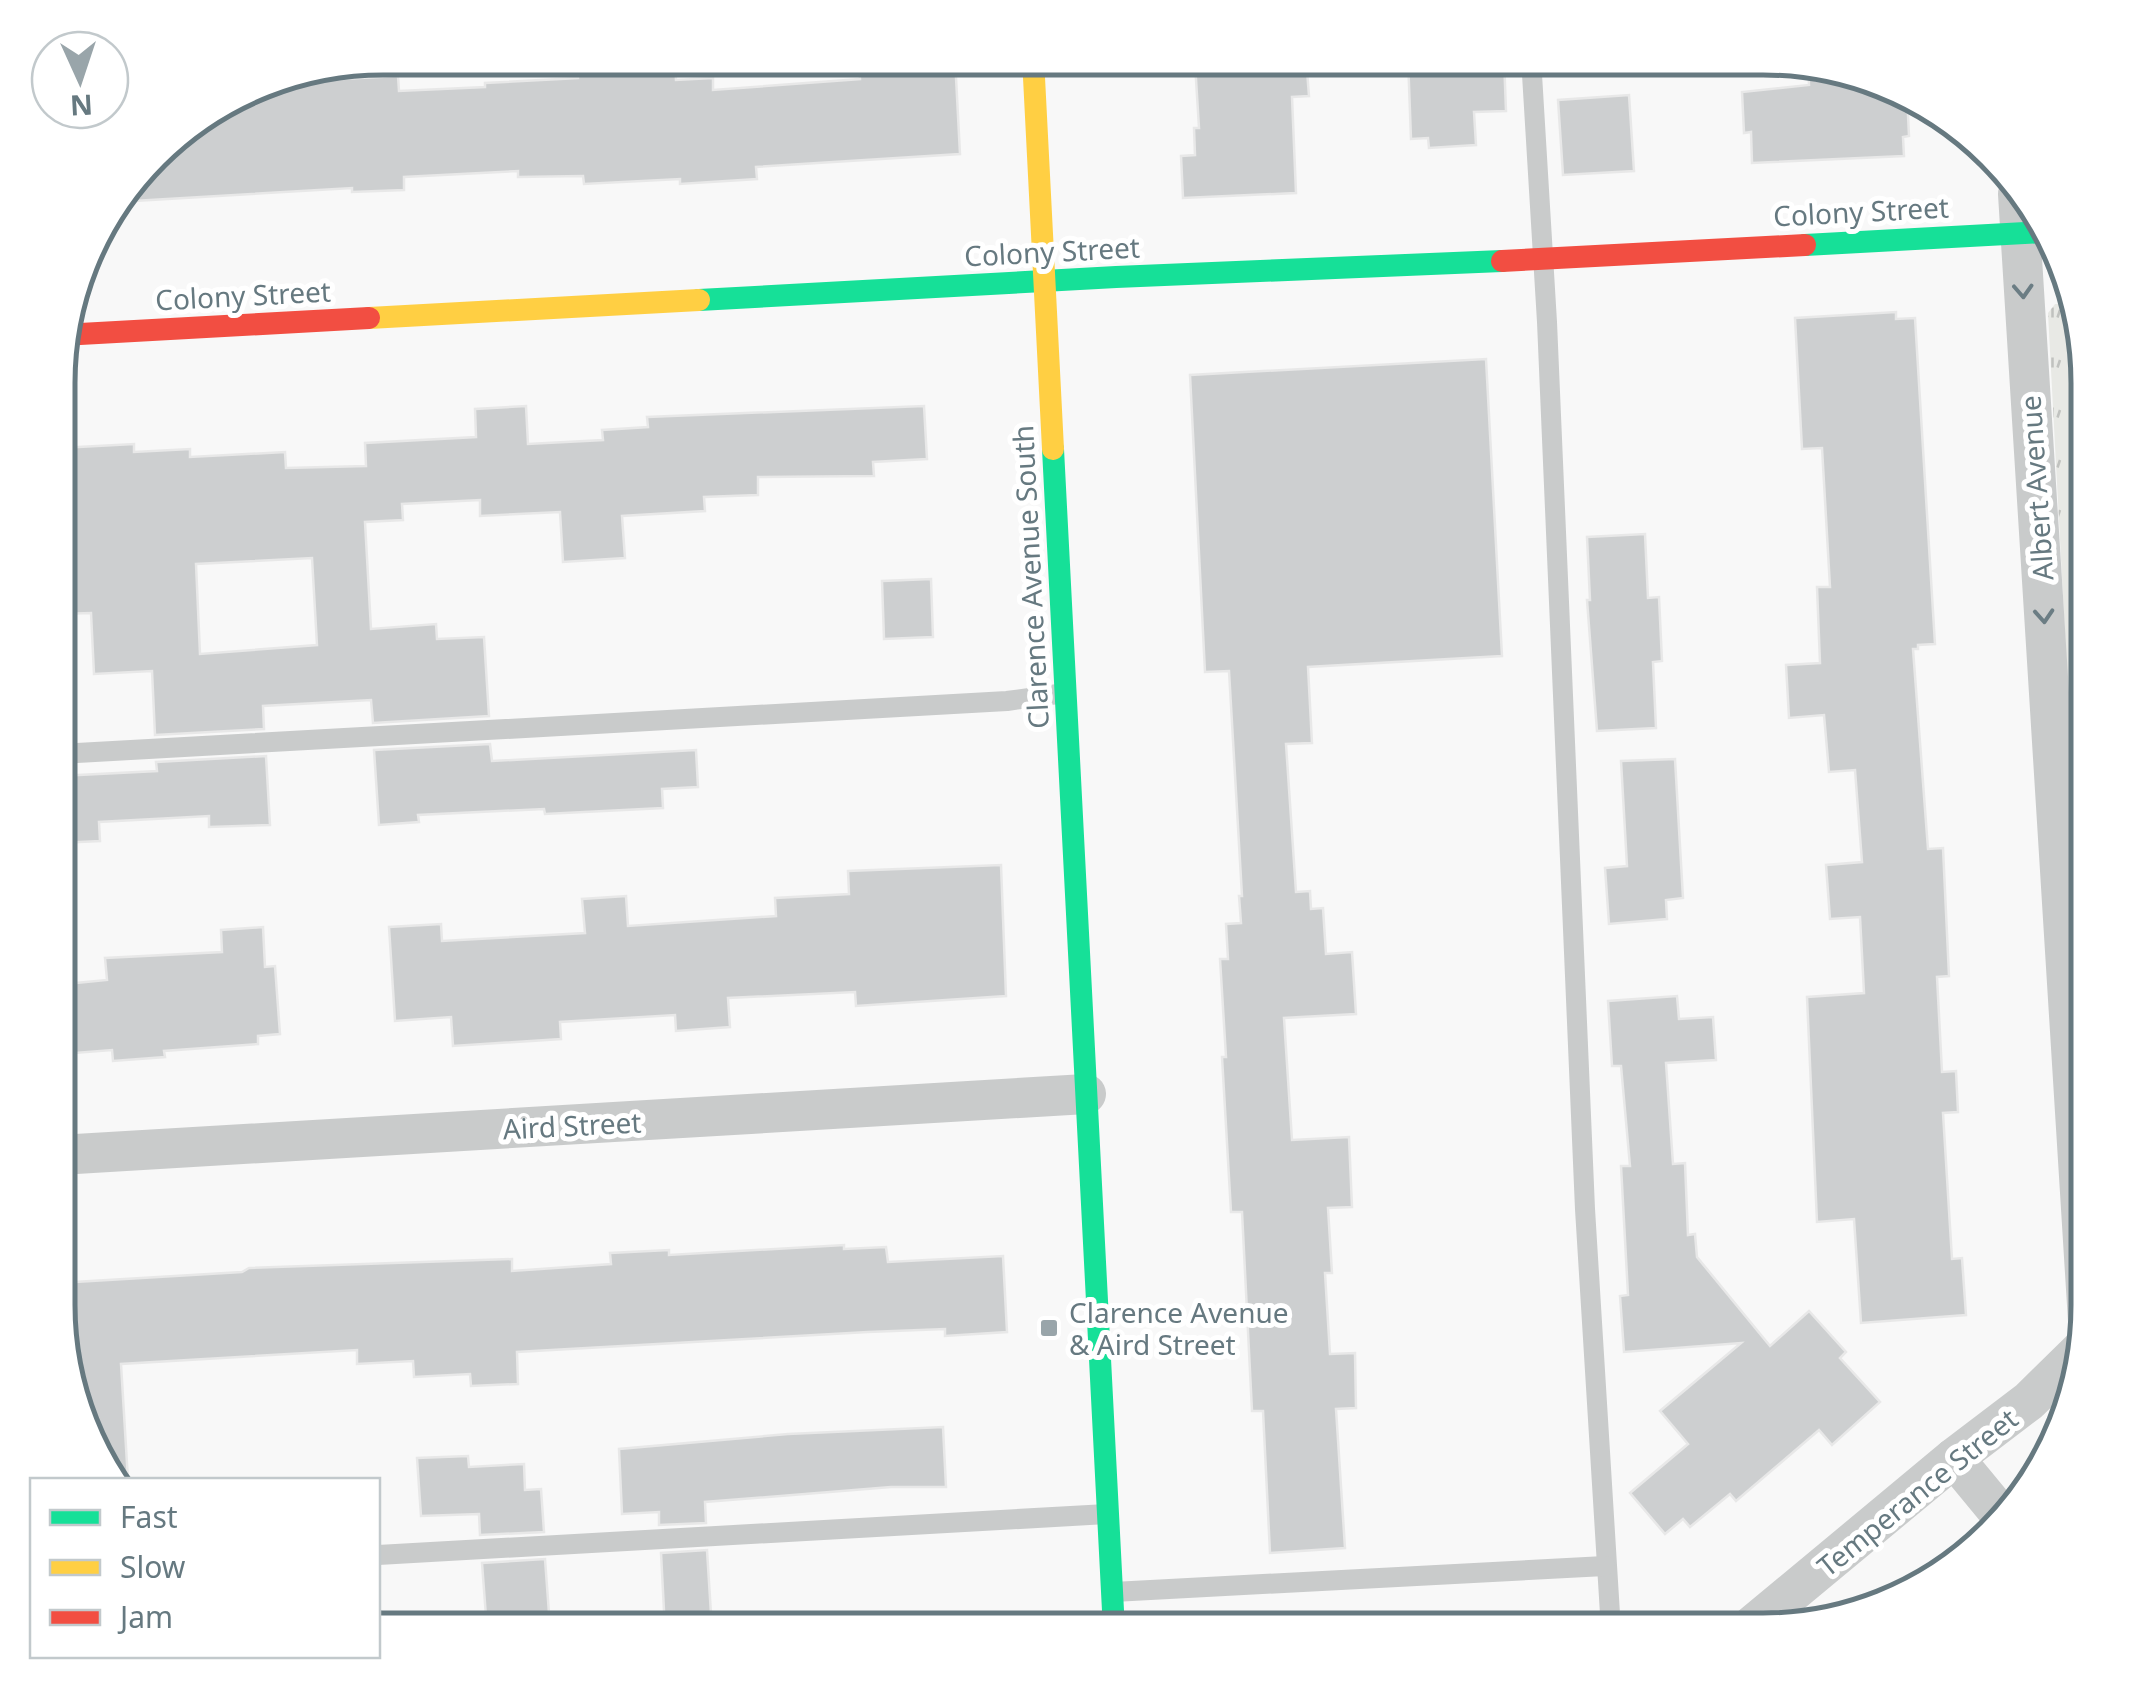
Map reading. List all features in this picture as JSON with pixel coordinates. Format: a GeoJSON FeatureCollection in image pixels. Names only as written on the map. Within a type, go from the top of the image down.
{"type":"FeatureCollection","features":[{"type":"Feature","properties":{"kind":"street","name":"Clarence Avenue South"},"geometry":{"type":"LineString","coordinates":[[1034,75],[1114,1613]]}},
{"type":"Feature","properties":{"kind":"street","name":"Colony Street"},"geometry":{"type":"LineString","coordinates":[[79,334],[1044,281],[1542,259],[2024,220]]}},
{"type":"Feature","properties":{"kind":"street","name":"Albert Avenue"},"geometry":{"type":"LineString","coordinates":[[2028,229],[2070,996]]}},
{"type":"Feature","properties":{"kind":"street","name":"Aird Street"},"geometry":{"type":"LineString","coordinates":[[76,1155],[1086,1094]]}},
{"type":"Feature","properties":{"kind":"street","name":"Temperance Street"},"geometry":{"type":"LineString","coordinates":[[1768,1613],[1954,1458],[2030,1401],[2065,1366]]}},
{"type":"Feature","properties":{"kind":"street"},"geometry":{"type":"LineString","coordinates":[[1954,1458],[1995,1508]]}},
{"type":"Feature","properties":{"kind":"lane"},"geometry":{"type":"LineString","coordinates":[[1532,76],[1584,1189],[1609,1613]]}},
{"type":"Feature","properties":{"kind":"lane"},"geometry":{"type":"LineString","coordinates":[[75,753],[988,702],[1065,694]]}},
{"type":"Feature","properties":{"kind":"lane"},"geometry":{"type":"LineString","coordinates":[[380,1555],[1109,1513]]}},
{"type":"Feature","properties":{"kind":"lane"},"geometry":{"type":"LineString","coordinates":[[1113,1592],[1605,1566]]}},
{"type":"Feature","properties":{"kind":"green space"},"geometry":{"type":"Polygon","coordinates":[[[2055,304],[2061,304],[2071,383],[2071,740],[2048,313],[2055,304]]]}},
{"type":"Feature","properties":{"kind":"building"},"geometry":{"type":"Polygon","coordinates":[[[860,75],[956,75],[960,154],[756,167],[757,179],[680,184],[680,179],[584,184],[583,176],[518,177],[518,171],[404,177],[404,190],[352,192],[352,188],[135,201],[180,151],[212,127],[247,107],[303,85],[342,78],[398,76],[399,91],[578,78],[713,78],[713,90],[860,79],[860,75]]]}},
{"type":"Feature","properties":{"kind":"building"},"geometry":{"type":"Polygon","coordinates":[[[1196,76],[1307,76],[1309,96],[1292,97],[1296,193],[1183,198],[1181,156],[1195,155],[1194,128],[1199,128],[1196,76]]]}},
{"type":"Feature","properties":{"kind":"building"},"geometry":{"type":"Polygon","coordinates":[[[1409,76],[1505,76],[1506,111],[1474,112],[1476,145],[1429,148],[1428,138],[1411,139],[1409,76]]]}},
{"type":"Feature","properties":{"kind":"building"},"geometry":{"type":"Polygon","coordinates":[[[1809,79],[1843,85],[1908,112],[1909,136],[1903,137],[1904,156],[1752,163],[1751,132],[1744,133],[1742,92],[1809,85],[1809,79]]]}},
{"type":"Feature","properties":{"kind":"building"},"geometry":{"type":"Polygon","coordinates":[[[1629,95],[1634,171],[1563,175],[1558,100],[1629,95]]]}},
{"type":"Feature","properties":{"kind":"building"},"geometry":{"type":"Polygon","coordinates":[[[1896,312],[1896,319],[1915,318],[1935,644],[1913,649],[1928,849],[1943,848],[1949,976],[1937,977],[1942,1072],[1956,1071],[1958,1112],[1943,1113],[1952,1259],[1962,1258],[1966,1315],[1861,1323],[1854,1219],[1817,1222],[1807,997],[1864,993],[1860,917],[1830,919],[1826,865],[1862,862],[1855,770],[1829,772],[1824,715],[1789,718],[1786,665],[1820,663],[1817,587],[1830,587],[1822,448],[1802,449],[1795,318],[1896,312]]]}},
{"type":"Feature","properties":{"kind":"building"},"geometry":{"type":"Polygon","coordinates":[[[1486,359],[1502,656],[1308,667],[1312,743],[1286,744],[1296,892],[1310,891],[1311,909],[1323,908],[1326,954],[1352,952],[1356,1014],[1284,1018],[1292,1140],[1349,1137],[1352,1207],[1328,1208],[1332,1273],[1325,1273],[1330,1354],[1355,1353],[1356,1408],[1336,1409],[1345,1548],[1270,1553],[1263,1411],[1252,1411],[1242,1212],[1231,1212],[1222,1057],[1226,1057],[1220,959],[1228,959],[1226,924],[1241,923],[1242,896],[1229,671],[1205,672],[1190,375],[1486,359]]]}},
{"type":"Feature","properties":{"kind":"building"},"geometry":{"type":"Polygon","coordinates":[[[526,406],[528,444],[603,440],[602,430],[648,427],[647,417],[924,406],[927,459],[873,462],[874,476],[758,477],[758,495],[704,497],[705,511],[622,516],[625,558],[563,562],[560,512],[480,516],[480,500],[402,504],[403,520],[365,522],[371,629],[436,624],[437,639],[484,637],[489,716],[373,723],[371,700],[263,706],[264,729],[155,735],[152,671],[94,674],[91,613],[75,614],[75,447],[134,444],[134,452],[190,449],[190,457],[285,452],[286,468],[366,466],[365,443],[476,437],[475,409],[526,406]],[[312,558],[196,564],[200,654],[317,645],[312,558]]]}},
{"type":"Feature","properties":{"kind":"building"},"geometry":{"type":"Polygon","coordinates":[[[1645,534],[1648,598],[1659,597],[1662,661],[1653,662],[1656,728],[1597,731],[1587,600],[1587,537],[1645,534]]]}},
{"type":"Feature","properties":{"kind":"building"},"geometry":{"type":"Polygon","coordinates":[[[931,579],[933,637],[884,639],[882,581],[931,579]]]}},
{"type":"Feature","properties":{"kind":"building"},"geometry":{"type":"Polygon","coordinates":[[[490,744],[492,761],[696,750],[698,787],[662,789],[663,808],[418,815],[419,822],[379,825],[374,750],[490,744]]]}},
{"type":"Feature","properties":{"kind":"building"},"geometry":{"type":"Polygon","coordinates":[[[266,756],[270,825],[209,827],[209,816],[99,822],[100,841],[75,842],[75,775],[157,771],[156,762],[266,756]]]}},
{"type":"Feature","properties":{"kind":"building"},"geometry":{"type":"Polygon","coordinates":[[[1675,759],[1683,898],[1666,900],[1667,919],[1609,924],[1605,868],[1627,866],[1621,761],[1675,759]]]}},
{"type":"Feature","properties":{"kind":"building"},"geometry":{"type":"Polygon","coordinates":[[[1001,865],[1006,996],[856,1006],[855,992],[728,998],[730,1027],[676,1031],[675,1015],[560,1022],[561,1039],[453,1046],[451,1017],[395,1021],[389,927],[441,924],[442,941],[585,933],[582,899],[626,896],[628,926],[776,916],[775,898],[849,894],[848,871],[1001,865]]]}},
{"type":"Feature","properties":{"kind":"building"},"geometry":{"type":"Polygon","coordinates":[[[263,927],[265,967],[275,966],[280,1034],[258,1036],[258,1044],[164,1051],[165,1057],[113,1061],[112,1050],[76,1053],[76,983],[107,980],[105,958],[222,952],[221,930],[263,927]]]}},
{"type":"Feature","properties":{"kind":"building"},"geometry":{"type":"Polygon","coordinates":[[[1677,996],[1679,1019],[1713,1017],[1716,1060],[1666,1063],[1673,1164],[1685,1163],[1688,1235],[1695,1234],[1697,1257],[1770,1346],[1809,1311],[1846,1352],[1840,1358],[1880,1402],[1832,1445],[1819,1430],[1736,1501],[1730,1494],[1690,1527],[1683,1519],[1665,1534],[1630,1493],[1688,1444],[1660,1411],[1741,1343],[1624,1352],[1620,1296],[1628,1295],[1621,1166],[1630,1166],[1621,1066],[1612,1066],[1608,1001],[1677,996]]]}},
{"type":"Feature","properties":{"kind":"building"},"geometry":{"type":"Polygon","coordinates":[[[844,1245],[844,1249],[886,1247],[888,1262],[1003,1256],[1007,1332],[945,1336],[945,1329],[868,1332],[517,1352],[518,1384],[471,1386],[470,1374],[414,1377],[413,1361],[357,1364],[357,1350],[121,1364],[128,1477],[98,1423],[85,1385],[76,1326],[76,1282],[242,1272],[249,1268],[512,1259],[512,1271],[611,1264],[610,1253],[669,1250],[669,1255],[844,1245]]]}},
{"type":"Feature","properties":{"kind":"building"},"geometry":{"type":"Polygon","coordinates":[[[943,1427],[946,1487],[891,1487],[705,1502],[706,1523],[659,1525],[659,1512],[622,1514],[619,1449],[788,1434],[943,1427]]]}},
{"type":"Feature","properties":{"kind":"building"},"geometry":{"type":"Polygon","coordinates":[[[468,1456],[469,1467],[524,1464],[525,1490],[541,1489],[544,1532],[480,1535],[479,1514],[421,1516],[417,1458],[468,1456]]]}},
{"type":"Feature","properties":{"kind":"building"},"geometry":{"type":"Polygon","coordinates":[[[707,1550],[711,1612],[664,1612],[661,1553],[707,1550]]]}},
{"type":"Feature","properties":{"kind":"building"},"geometry":{"type":"Polygon","coordinates":[[[545,1559],[549,1612],[486,1612],[482,1563],[545,1559]]]}},
{"type":"Feature","properties":{"kind":"traffic: fast"},"geometry":{"type":"LineString","coordinates":[[1805,245],[2031,233]]}},
{"type":"Feature","properties":{"kind":"traffic: fast"},"geometry":{"type":"LineString","coordinates":[[699,300],[1502,261]]}},
{"type":"Feature","properties":{"kind":"traffic: fast"},"geometry":{"type":"LineString","coordinates":[[1053,449],[1113,1613]]}},
{"type":"Feature","properties":{"kind":"traffic: slow"},"geometry":{"type":"LineString","coordinates":[[1034,75],[1053,449]]}},
{"type":"Feature","properties":{"kind":"traffic: slow"},"geometry":{"type":"LineString","coordinates":[[369,318],[699,300]]}},
{"type":"Feature","properties":{"kind":"traffic: jam"},"geometry":{"type":"LineString","coordinates":[[1502,261],[1805,245]]}},
{"type":"Feature","properties":{"kind":"traffic: jam"},"geometry":{"type":"LineString","coordinates":[[79,334],[369,318]]}},
{"type":"Feature","properties":{"kind":"place","name":"Clarence Avenue & Aird Street"},"geometry":{"type":"Point","coordinates":[1049,1328]}}]}
